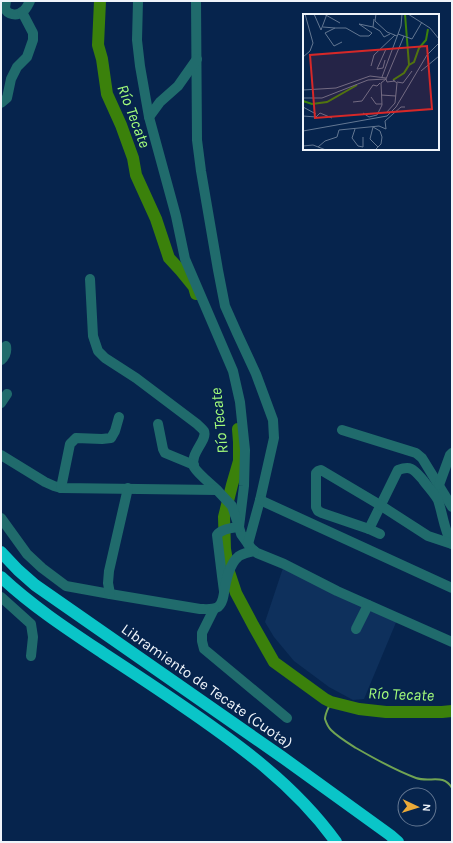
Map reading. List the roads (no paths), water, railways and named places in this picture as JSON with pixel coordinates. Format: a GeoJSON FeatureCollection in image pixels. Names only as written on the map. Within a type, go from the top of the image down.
{"type":"FeatureCollection","features":[{"type":"Feature","properties":{"kind":"highway","name":"Libramiento de Tecate (Cuota)"},"geometry":{"type":"LineString","coordinates":[[1,552],[18,570],[41,589],[214,709],[394,838],[402,842]]}},
{"type":"Feature","properties":{"kind":"highway","name":"Libramiento de Tecate (Cuota)"},"geometry":{"type":"LineString","coordinates":[[1,577],[37,608],[229,738],[252,756],[288,787],[308,807],[336,842]]}},
{"type":"Feature","properties":{"kind":"street"},"geometry":{"type":"LineString","coordinates":[[6,1],[5,7],[8,12],[17,15],[22,12],[30,1]]}},
{"type":"Feature","properties":{"kind":"street"},"geometry":{"type":"LineString","coordinates":[[138,1],[137,40],[149,117],[176,216],[185,259],[233,371],[240,402],[245,450],[244,486],[236,506],[236,526],[251,548],[337,591],[452,642]]}},
{"type":"Feature","properties":{"kind":"street"},"geometry":{"type":"LineString","coordinates":[[199,3],[197,140],[219,277],[225,306],[256,374],[273,420],[274,438],[254,523],[251,548],[236,559],[229,572],[222,601],[218,607],[214,609],[202,633],[202,641],[204,648],[287,718]]}},
{"type":"Feature","properties":{"kind":"street"},"geometry":{"type":"LineString","coordinates":[[1,103],[7,98],[11,79],[17,67],[27,57],[33,40],[33,33],[22,12]]}},
{"type":"Feature","properties":{"kind":"street"},"geometry":{"type":"LineString","coordinates":[[149,117],[160,102],[178,86],[197,59]]}},
{"type":"Feature","properties":{"kind":"street"},"geometry":{"type":"LineString","coordinates":[[90,279],[93,336],[98,351],[105,358],[136,378],[197,424],[204,431],[203,439],[193,459],[194,465],[197,471],[236,506],[259,505],[452,588]]}},
{"type":"Feature","properties":{"kind":"street"},"geometry":{"type":"LineString","coordinates":[[1,360],[7,352],[6,346]]}},
{"type":"Feature","properties":{"kind":"street"},"geometry":{"type":"LineString","coordinates":[[1,403],[7,394]]}},
{"type":"Feature","properties":{"kind":"street"},"geometry":{"type":"LineString","coordinates":[[62,488],[70,444],[76,438],[111,438],[115,432],[119,417]]}},
{"type":"Feature","properties":{"kind":"street"},"geometry":{"type":"LineString","coordinates":[[158,424],[163,449],[166,453],[194,465]]}},
{"type":"Feature","properties":{"kind":"street"},"geometry":{"type":"LineString","coordinates":[[342,430],[416,453],[422,458],[452,507]]}},
{"type":"Feature","properties":{"kind":"street"},"geometry":{"type":"LineString","coordinates":[[439,484],[452,453]]}},
{"type":"Feature","properties":{"kind":"street"},"geometry":{"type":"LineString","coordinates":[[1,455],[45,482],[62,488],[128,488],[220,492]]}},
{"type":"Feature","properties":{"kind":"street"},"geometry":{"type":"LineString","coordinates":[[369,529],[398,470],[406,468],[414,469],[435,495],[446,531],[452,544]]}},
{"type":"Feature","properties":{"kind":"street"},"geometry":{"type":"LineString","coordinates":[[380,534],[318,511],[316,507],[316,473],[321,470],[428,536],[452,544]]}},
{"type":"Feature","properties":{"kind":"street"},"geometry":{"type":"LineString","coordinates":[[110,594],[108,583],[109,571],[128,488]]}},
{"type":"Feature","properties":{"kind":"street"},"geometry":{"type":"LineString","coordinates":[[1,518],[27,554],[42,568],[66,586],[200,609],[214,609]]}},
{"type":"Feature","properties":{"kind":"street"},"geometry":{"type":"LineString","coordinates":[[224,591],[216,538],[217,534],[220,531],[236,526],[254,523]]}},
{"type":"Feature","properties":{"kind":"street"},"geometry":{"type":"LineString","coordinates":[[1,597],[31,624],[33,637],[31,656]]}},
{"type":"Feature","properties":{"kind":"street"},"geometry":{"type":"LineString","coordinates":[[356,630],[368,605]]}},
{"type":"Feature","properties":{"kind":"waterway","name":"Río Tecate"},"geometry":{"type":"LineString","coordinates":[[100,1],[98,45],[102,59],[107,94],[121,125],[133,158],[136,175],[156,219],[169,258],[194,287],[196,294]]}},
{"type":"Feature","properties":{"kind":"waterway","name":"Río Tecate"},"geometry":{"type":"LineString","coordinates":[[238,429],[239,461],[224,517],[225,549],[229,572],[236,593],[274,662],[331,702],[359,709],[386,712],[452,711]]}},
{"type":"Feature","properties":{"kind":"waterway"},"geometry":{"type":"LineString","coordinates":[[331,702],[326,712],[325,719],[330,729],[334,733],[356,748],[400,771],[416,778],[445,781],[452,788]]}}]}
